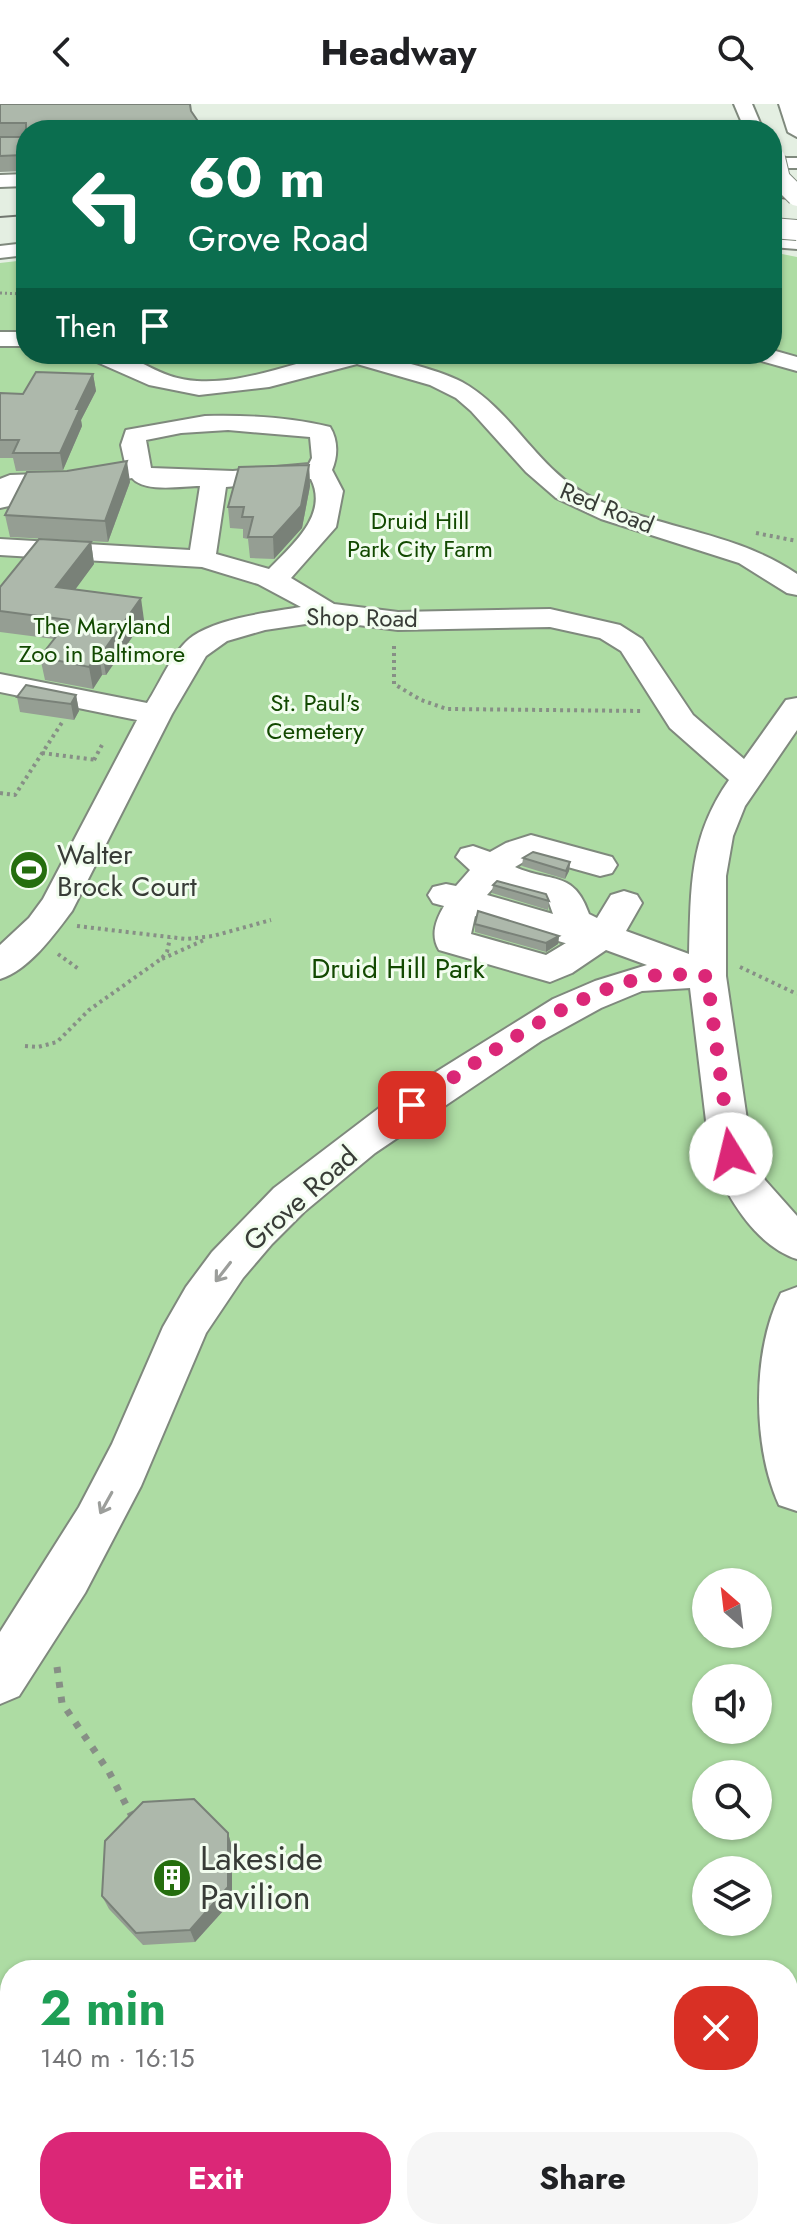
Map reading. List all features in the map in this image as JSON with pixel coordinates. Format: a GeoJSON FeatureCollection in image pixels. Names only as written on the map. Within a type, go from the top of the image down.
{"type":"FeatureCollection","features":[{"type":"Feature","properties":{"kind":"main road"},"geometry":{"type":"LineString","coordinates":[[788,104],[797,132]]}},
{"type":"Feature","properties":{"kind":"main road"},"geometry":{"type":"LineString","coordinates":[[782,181],[797,196]]}},
{"type":"Feature","properties":{"kind":"street"},"geometry":{"type":"LineString","coordinates":[[120,364],[151,378],[192,388],[246,383],[322,364]]}},
{"type":"Feature","properties":{"kind":"street","name":"Red Road"},"geometry":{"type":"LineString","coordinates":[[389,364],[423,374],[463,392],[536,471],[566,494],[629,521],[746,557],[797,587]]}},
{"type":"Feature","properties":{"kind":"street"},"geometry":{"type":"LineString","coordinates":[[263,423],[321,432],[325,458],[319,470],[263,479],[146,478],[139,470],[133,445],[135,435],[198,424],[263,423]]}},
{"type":"Feature","properties":{"kind":"street"},"geometry":{"type":"LineString","coordinates":[[0,500],[10,483],[70,481],[139,470]]}},
{"type":"Feature","properties":{"kind":"street"},"geometry":{"type":"LineString","coordinates":[[274,580],[323,527],[330,491],[319,470]]}},
{"type":"Feature","properties":{"kind":"street"},"geometry":{"type":"LineString","coordinates":[[202,559],[214,478]]}},
{"type":"Feature","properties":{"kind":"street"},"geometry":{"type":"LineString","coordinates":[[0,547],[202,559],[257,571],[326,612]]}},
{"type":"Feature","properties":{"kind":"street","name":"Shop Road"},"geometry":{"type":"LineString","coordinates":[[0,966],[42,926],[59,903],[156,714],[202,643],[217,635],[262,622],[326,612],[398,621],[550,618],[610,631],[632,645],[674,712],[746,778]]}},
{"type":"Feature","properties":{"kind":"street"},"geometry":{"type":"LineString","coordinates":[[0,683],[156,714]]}},
{"type":"Feature","properties":{"kind":"street"},"geometry":{"type":"LineString","coordinates":[[797,707],[728,806],[716,836],[709,876],[707,963],[731,1154],[740,1179],[757,1205],[797,1242]]}},
{"type":"Feature","properties":{"kind":"street"},"geometry":{"type":"LineString","coordinates":[[493,954],[532,899],[573,857],[531,846],[522,848],[481,864],[456,898],[452,941],[493,954],[550,969],[600,935],[622,910],[624,903]]}},
{"type":"Feature","properties":{"kind":"street"},"geometry":{"type":"LineString","coordinates":[[481,864],[578,934],[600,935],[707,963]]}},
{"type":"Feature","properties":{"kind":"street"},"geometry":{"type":"LineString","coordinates":[[456,898],[532,899]]}},
{"type":"Feature","properties":{"kind":"street","name":"Grove Road"},"geometry":{"type":"LineString","coordinates":[[0,1677],[50,1607],[124,1470],[182,1333],[235,1257],[275,1214],[412,1105],[566,1009],[641,979],[707,963]]}},
{"type":"Feature","properties":{"kind":"street"},"geometry":{"type":"LineString","coordinates":[[797,1306],[786,1336],[783,1372],[785,1412],[797,1489]]}},
{"type":"Feature","properties":{"kind":"path"},"geometry":{"type":"LineString","coordinates":[[398,621],[393,659],[394,684],[421,700],[447,709],[674,712]]}},
{"type":"Feature","properties":{"kind":"path"},"geometry":{"type":"LineString","coordinates":[[0,793],[15,795],[65,718]]}},
{"type":"Feature","properties":{"kind":"path"},"geometry":{"type":"LineString","coordinates":[[42,753],[66,756]]}},
{"type":"Feature","properties":{"kind":"path"},"geometry":{"type":"LineString","coordinates":[[25,1046],[38,1047],[57,1042],[89,1010],[161,959],[213,936],[271,920]]}},
{"type":"Feature","properties":{"kind":"path"},"geometry":{"type":"LineString","coordinates":[[75,926],[170,938],[213,936]]}},
{"type":"Feature","properties":{"kind":"path"},"geometry":{"type":"LineString","coordinates":[[161,959],[167,952],[170,938]]}},
{"type":"Feature","properties":{"kind":"path"},"geometry":{"type":"LineString","coordinates":[[58,953],[80,970]]}},
{"type":"Feature","properties":{"kind":"path"},"geometry":{"type":"LineString","coordinates":[[707,963],[797,994]]}},
{"type":"Feature","properties":{"kind":"path"},"geometry":{"type":"LineString","coordinates":[[50,1607],[62,1703],[104,1763],[138,1828]]}},
{"type":"Feature","properties":{"kind":"green space","name":"Druid Hill Park"},"geometry":{"type":"Polygon","coordinates":[[[782,254],[797,257],[797,1960],[0,1960],[0,263],[16,261],[16,364],[782,364],[782,254]]]}},
{"type":"Feature","properties":{"kind":"building"},"geometry":{"type":"Polygon","coordinates":[[[0,104],[190,104],[197,120],[16,120],[16,123],[0,123],[0,104]]]}},
{"type":"Feature","properties":{"kind":"building"},"geometry":{"type":"Polygon","coordinates":[[[0,137],[16,137],[16,155],[0,156],[0,137]]]}},
{"type":"Feature","properties":{"kind":"building"},"geometry":{"type":"Polygon","coordinates":[[[36,372],[93,374],[60,453],[13,453],[19,440],[0,440],[0,393],[23,394],[36,372]]]}},
{"type":"Feature","properties":{"kind":"building"},"geometry":{"type":"Polygon","coordinates":[[[127,461],[105,521],[5,515],[27,472],[67,471],[127,461]]]}},
{"type":"Feature","properties":{"kind":"building"},"geometry":{"type":"Polygon","coordinates":[[[309,465],[301,506],[273,537],[248,537],[253,517],[242,517],[244,507],[228,507],[239,467],[309,465]]]}},
{"type":"Feature","properties":{"kind":"building"},"geometry":{"type":"Polygon","coordinates":[[[39,539],[91,542],[56,587],[141,598],[89,667],[40,657],[69,620],[0,611],[0,587],[39,539]]]}},
{"type":"Feature","properties":{"kind":"building"},"geometry":{"type":"Polygon","coordinates":[[[26,685],[76,695],[71,704],[17,697],[26,685]]]}},
{"type":"Feature","properties":{"kind":"building"},"geometry":{"type":"Polygon","coordinates":[[[533,852],[570,862],[566,871],[523,858],[533,852]]]}},
{"type":"Feature","properties":{"kind":"building"},"geometry":{"type":"Polygon","coordinates":[[[497,881],[546,894],[549,901],[493,885],[497,881]]]}},
{"type":"Feature","properties":{"kind":"building"},"geometry":{"type":"Polygon","coordinates":[[[478,911],[559,936],[546,943],[475,924],[478,911]]]}},
{"type":"Feature","properties":{"kind":"building","name":"Lakeside Pavilion"},"geometry":{"type":"Polygon","coordinates":[[[194,1799],[228,1833],[228,1887],[190,1930],[136,1933],[102,1896],[105,1841],[143,1802],[194,1799]]]}},
{"type":"Feature","properties":{"kind":"tram line"},"geometry":{"type":"LineString","coordinates":[[782,198],[797,200]]}},
{"type":"Feature","properties":{"kind":"tram line"},"geometry":{"type":"LineString","coordinates":[[0,217],[16,216]]}},
{"type":"Feature","properties":{"kind":"place","name":"Walter Brock Court"},"geometry":{"type":"Point","coordinates":[29,870]}},
{"type":"Feature","properties":{"kind":"place","name":"Lakeside Pavilion"},"geometry":{"type":"Point","coordinates":[172,1878]}},
{"type":"Feature","properties":{"kind":"route"},"geometry":{"type":"LineString","coordinates":[[412,1105],[518,1037],[566,1009],[602,993],[652,976],[707,976],[731,1154]]}},
{"type":"Feature","properties":{"kind":"park label","name":"Druid Hill Park City Farm"},"geometry":{"type":"Point","coordinates":[420,535]}},
{"type":"Feature","properties":{"kind":"park label","name":"The Maryland Zoo in Baltimore"},"geometry":{"type":"Point","coordinates":[102,640]}},
{"type":"Feature","properties":{"kind":"park label","name":"St. Paul's Cemetery"},"geometry":{"type":"Point","coordinates":[315,717]}}]}
